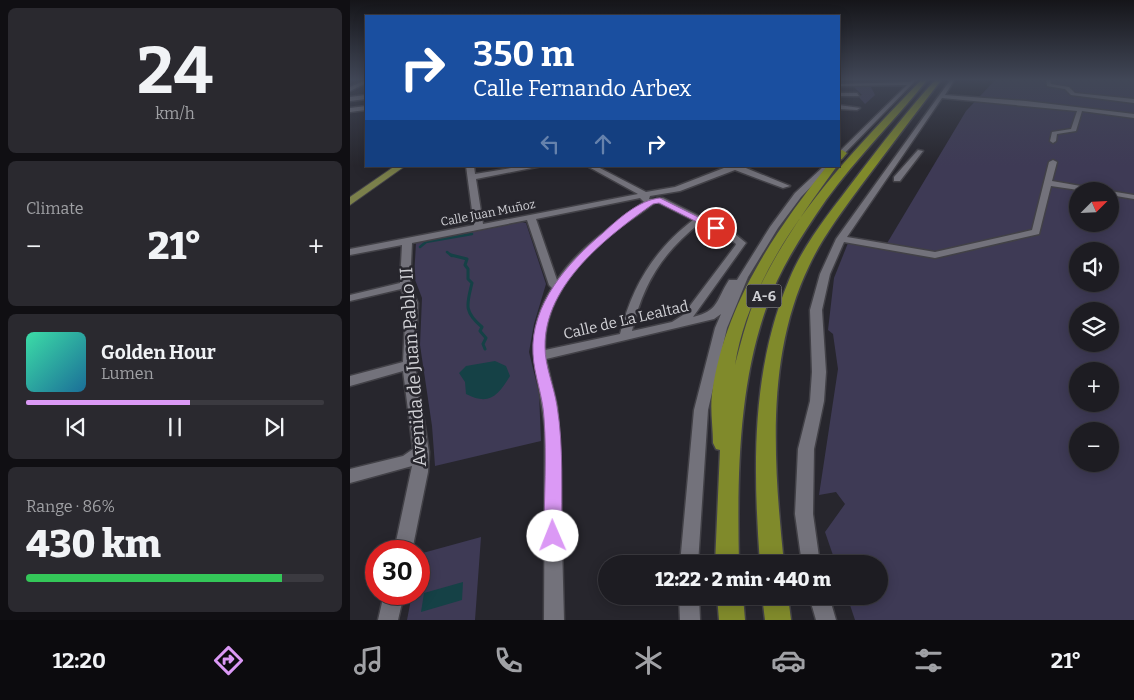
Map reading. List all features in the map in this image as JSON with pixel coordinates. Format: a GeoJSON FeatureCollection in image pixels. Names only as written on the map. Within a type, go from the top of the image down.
{"type":"FeatureCollection","features":[{"type":"Feature","properties":{"kind":"highway","name":"A-6"},"geometry":{"type":"LineString","coordinates":[[727,555],[726,496],[732,429],[740,376],[750,334],[772,277],[812,212],[895,108]]}},
{"type":"Feature","properties":{"kind":"highway","name":"A-6"},"geometry":{"type":"LineString","coordinates":[[771,555],[766,502],[767,408],[780,329],[796,280],[817,239],[915,108]]}},
{"type":"Feature","properties":{"kind":"highway"},"geometry":{"type":"LineString","coordinates":[[726,496],[721,395],[736,328],[752,287],[768,255],[829,167]]}},
{"type":"Feature","properties":{"kind":"highway"},"geometry":{"type":"LineString","coordinates":[[731,605],[732,620]]}},
{"type":"Feature","properties":{"kind":"highway"},"geometry":{"type":"LineString","coordinates":[[777,605],[778,620]]}},
{"type":"Feature","properties":{"kind":"main road"},"geometry":{"type":"LineString","coordinates":[[350,202],[399,167]]}},
{"type":"Feature","properties":{"kind":"street"},"geometry":{"type":"LineString","coordinates":[[350,110],[365,108]]}},
{"type":"Feature","properties":{"kind":"street"},"geometry":{"type":"LineString","coordinates":[[840,155],[888,108]]}},
{"type":"Feature","properties":{"kind":"street"},"geometry":{"type":"LineString","coordinates":[[810,555],[804,514],[806,449],[818,391],[816,310],[825,274],[841,239],[887,169],[931,108]]}},
{"type":"Feature","properties":{"kind":"street"},"geometry":{"type":"LineString","coordinates":[[1059,108],[1134,116]]}},
{"type":"Feature","properties":{"kind":"street"},"geometry":{"type":"LineString","coordinates":[[1053,141],[1054,133],[1074,130],[1080,110]]}},
{"type":"Feature","properties":{"kind":"street"},"geometry":{"type":"LineString","coordinates":[[897,179],[920,151]]}},
{"type":"Feature","properties":{"kind":"street"},"geometry":{"type":"LineString","coordinates":[[841,239],[935,255],[1036,232],[1052,162]]}},
{"type":"Feature","properties":{"kind":"street"},"geometry":{"type":"LineString","coordinates":[[470,167],[479,227]]}},
{"type":"Feature","properties":{"kind":"street"},"geometry":{"type":"LineString","coordinates":[[472,177],[533,167]]}},
{"type":"Feature","properties":{"kind":"street"},"geometry":{"type":"LineString","coordinates":[[592,167],[738,239],[740,246],[695,308],[687,317],[671,325]]}},
{"type":"Feature","properties":{"kind":"street"},"geometry":{"type":"LineString","coordinates":[[554,620],[552,429],[550,406],[539,356],[539,344],[544,317],[558,288],[567,274],[591,247],[653,197],[736,167],[786,186]]}},
{"type":"Feature","properties":{"kind":"street"},"geometry":{"type":"LineString","coordinates":[[690,555],[701,410],[721,328],[743,276],[774,227],[798,195],[829,167]]}},
{"type":"Feature","properties":{"kind":"street"},"geometry":{"type":"LineString","coordinates":[[887,169],[902,172]]}},
{"type":"Feature","properties":{"kind":"street"},"geometry":{"type":"LineString","coordinates":[[1048,183],[1069,186]]}},
{"type":"Feature","properties":{"kind":"street"},"geometry":{"type":"LineString","coordinates":[[1119,195],[1134,198]]}},
{"type":"Feature","properties":{"kind":"street","name":"Calle Juan Muñoz"},"geometry":{"type":"LineString","coordinates":[[350,252],[631,198],[653,197]]}},
{"type":"Feature","properties":{"kind":"street"},"geometry":{"type":"LineString","coordinates":[[531,218],[554,284],[558,288]]}},
{"type":"Feature","properties":{"kind":"street"},"geometry":{"type":"LineString","coordinates":[[625,336],[632,304],[643,280],[656,260],[675,238],[699,220]]}},
{"type":"Feature","properties":{"kind":"street","name":"Calle de La Lealtad"},"geometry":{"type":"LineString","coordinates":[[539,356],[710,316],[718,311],[736,276],[758,244],[774,227]]}},
{"type":"Feature","properties":{"kind":"street","name":"Avenida de Juan Pablo II"},"geometry":{"type":"LineString","coordinates":[[405,540],[420,472],[421,452],[409,365],[412,303],[405,285],[407,241]]}},
{"type":"Feature","properties":{"kind":"street"},"geometry":{"type":"LineString","coordinates":[[350,298],[405,285]]}},
{"type":"Feature","properties":{"kind":"street"},"geometry":{"type":"LineString","coordinates":[[350,381],[409,365]]}},
{"type":"Feature","properties":{"kind":"street"},"geometry":{"type":"LineString","coordinates":[[350,476],[407,461],[421,452]]}},
{"type":"Feature","properties":{"kind":"street"},"geometry":{"type":"LineString","coordinates":[[388,620],[391,605]]}},
{"type":"Feature","properties":{"kind":"street"},"geometry":{"type":"LineString","coordinates":[[689,605],[690,620]]}},
{"type":"Feature","properties":{"kind":"street"},"geometry":{"type":"LineString","coordinates":[[822,605],[826,620]]}},
{"type":"Feature","properties":{"kind":"shaded area"},"geometry":{"type":"Polygon","coordinates":[[[969,108],[1134,108],[1134,620],[855,620],[850,605],[888,605],[888,555],[833,555],[825,532],[845,504],[836,492],[819,495],[838,369],[833,334],[828,330],[834,278],[848,243],[883,250],[969,108]]]}},
{"type":"Feature","properties":{"kind":"shaded area"},"geometry":{"type":"Polygon","coordinates":[[[522,222],[526,223],[546,284],[534,324],[529,352],[539,393],[541,441],[435,466],[432,426],[420,345],[422,298],[414,277],[416,243],[522,222]]]}},
{"type":"Feature","properties":{"kind":"shaded area"},"geometry":{"type":"Polygon","coordinates":[[[481,537],[475,620],[407,620],[410,605],[430,605],[430,551],[481,537]]]}},
{"type":"Feature","properties":{"kind":"water"},"geometry":{"type":"Polygon","coordinates":[[[495,361],[506,366],[510,376],[497,394],[487,399],[481,399],[466,394],[465,382],[459,373],[466,366],[495,361]]]}},
{"type":"Feature","properties":{"kind":"water"},"geometry":{"type":"Polygon","coordinates":[[[463,582],[462,600],[421,612],[422,605],[430,605],[430,591],[463,582]]]}},
{"type":"Feature","properties":{"kind":"waterway"},"geometry":{"type":"LineString","coordinates":[[420,247],[426,242],[472,234]]}},
{"type":"Feature","properties":{"kind":"waterway"},"geometry":{"type":"LineString","coordinates":[[447,252],[452,256]]}},
{"type":"Feature","properties":{"kind":"waterway"},"geometry":{"type":"LineString","coordinates":[[451,255],[467,259],[465,265],[468,269],[468,279],[472,283],[468,307],[469,312],[482,327],[480,331],[486,338],[483,344],[485,349]]}},
{"type":"Feature","properties":{"kind":"route"},"geometry":{"type":"LineString","coordinates":[[553,536],[552,429],[550,406],[539,356],[539,344],[544,317],[558,288],[567,274],[591,247],[616,226],[651,202],[660,200],[716,228]]}}]}
